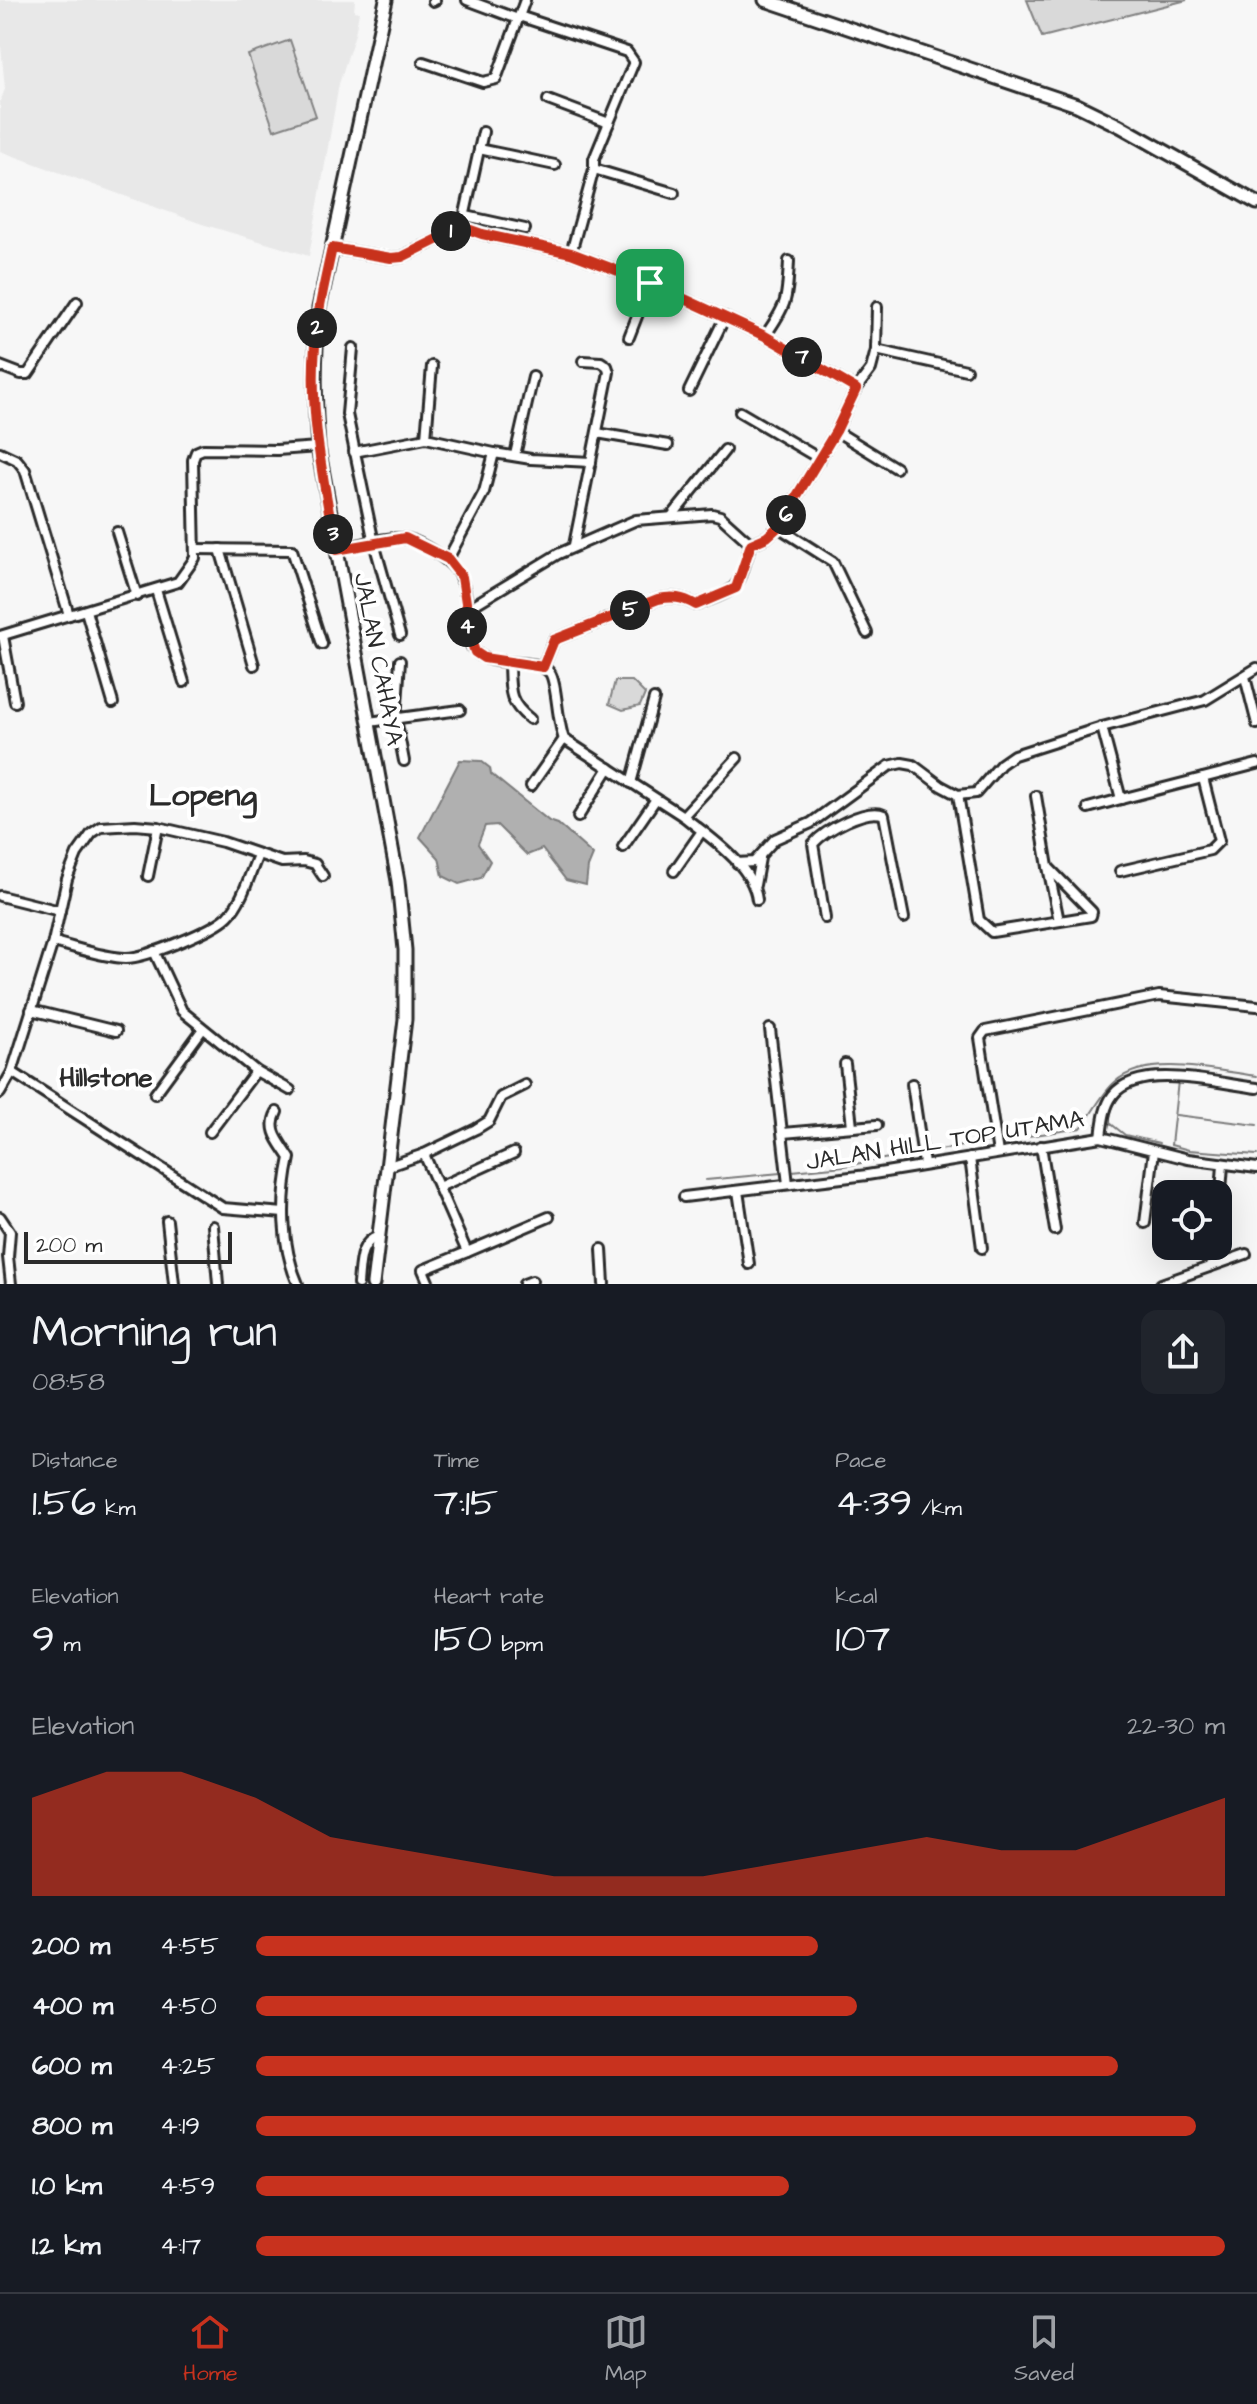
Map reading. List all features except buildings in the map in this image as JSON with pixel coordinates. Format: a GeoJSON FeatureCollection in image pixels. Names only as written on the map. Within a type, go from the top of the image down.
{"type":"FeatureCollection","features":[{"type":"Feature","properties":{"kind":"street","name":"JALAN CAHAYA"},"geometry":{"type":"LineString","coordinates":[[373,1284],[405,1019],[405,950],[399,892],[318,447],[314,348],[319,308],[386,0]]}},
{"type":"Feature","properties":{"kind":"street"},"geometry":{"type":"LineString","coordinates":[[467,0],[632,56],[633,70],[594,159],[571,253]]}},
{"type":"Feature","properties":{"kind":"street"},"geometry":{"type":"LineString","coordinates":[[423,62],[483,82],[491,81],[499,74],[504,50],[525,0]]}},
{"type":"Feature","properties":{"kind":"street"},"geometry":{"type":"LineString","coordinates":[[765,0],[1077,105],[1257,203]]}},
{"type":"Feature","properties":{"kind":"street"},"geometry":{"type":"LineString","coordinates":[[548,100],[609,123]]}},
{"type":"Feature","properties":{"kind":"street"},"geometry":{"type":"LineString","coordinates":[[332,248],[402,257],[462,227],[483,132]]}},
{"type":"Feature","properties":{"kind":"street"},"geometry":{"type":"LineString","coordinates":[[479,149],[555,165]]}},
{"type":"Feature","properties":{"kind":"street"},"geometry":{"type":"LineString","coordinates":[[594,169],[674,193]]}},
{"type":"Feature","properties":{"kind":"street"},"geometry":{"type":"LineString","coordinates":[[466,216],[525,229]]}},
{"type":"Feature","properties":{"kind":"street"},"geometry":{"type":"LineString","coordinates":[[462,227],[571,253],[650,283],[765,336],[856,389]]}},
{"type":"Feature","properties":{"kind":"street"},"geometry":{"type":"LineString","coordinates":[[765,336],[784,309],[789,261]]}},
{"type":"Feature","properties":{"kind":"street"},"geometry":{"type":"LineString","coordinates":[[629,337],[650,283]]}},
{"type":"Feature","properties":{"kind":"street"},"geometry":{"type":"LineString","coordinates":[[0,366],[28,374],[77,302]]}},
{"type":"Feature","properties":{"kind":"street"},"geometry":{"type":"LineString","coordinates":[[543,667],[554,640],[658,599],[673,596],[696,605],[731,592],[738,584],[751,544],[767,537],[778,527],[836,431],[856,389],[871,369],[876,350],[877,307]]}},
{"type":"Feature","properties":{"kind":"street"},"geometry":{"type":"LineString","coordinates":[[689,391],[725,317]]}},
{"type":"Feature","properties":{"kind":"street"},"geometry":{"type":"LineString","coordinates":[[353,348],[347,414],[374,543],[400,635]]}},
{"type":"Feature","properties":{"kind":"street"},"geometry":{"type":"LineString","coordinates":[[876,350],[966,370]]}},
{"type":"Feature","properties":{"kind":"street"},"geometry":{"type":"LineString","coordinates":[[574,545],[609,372],[601,362],[583,361]]}},
{"type":"Feature","properties":{"kind":"street"},"geometry":{"type":"LineString","coordinates":[[426,438],[432,366]]}},
{"type":"Feature","properties":{"kind":"street"},"geometry":{"type":"LineString","coordinates":[[515,455],[533,377]]}},
{"type":"Feature","properties":{"kind":"street"},"geometry":{"type":"LineString","coordinates":[[740,412],[820,459]]}},
{"type":"Feature","properties":{"kind":"street"},"geometry":{"type":"LineString","coordinates":[[836,431],[896,468]]}},
{"type":"Feature","properties":{"kind":"street"},"geometry":{"type":"LineString","coordinates":[[597,433],[668,445]]}},
{"type":"Feature","properties":{"kind":"street"},"geometry":{"type":"LineString","coordinates":[[354,452],[426,438],[531,459],[591,462]]}},
{"type":"Feature","properties":{"kind":"street"},"geometry":{"type":"LineString","coordinates":[[15,702],[1,636],[156,590],[178,582],[189,569],[195,558],[193,460],[196,452],[203,449],[318,447]]}},
{"type":"Feature","properties":{"kind":"street"},"geometry":{"type":"LineString","coordinates":[[672,516],[725,450]]}},
{"type":"Feature","properties":{"kind":"street"},"geometry":{"type":"LineString","coordinates":[[0,452],[17,460],[25,470],[69,615]]}},
{"type":"Feature","properties":{"kind":"street"},"geometry":{"type":"LineString","coordinates":[[448,559],[484,492],[494,453]]}},
{"type":"Feature","properties":{"kind":"street"},"geometry":{"type":"LineString","coordinates":[[467,609],[574,545],[636,520],[712,514],[720,516],[751,544]]}},
{"type":"Feature","properties":{"kind":"street"},"geometry":{"type":"LineString","coordinates":[[778,527],[833,562],[867,633]]}},
{"type":"Feature","properties":{"kind":"street"},"geometry":{"type":"LineString","coordinates":[[117,532],[137,596]]}},
{"type":"Feature","properties":{"kind":"street"},"geometry":{"type":"LineString","coordinates":[[336,550],[405,538],[448,559],[462,577],[467,629],[475,652],[484,658],[543,667],[553,680],[557,717],[564,739],[683,816],[737,863],[755,885]]}},
{"type":"Feature","properties":{"kind":"street"},"geometry":{"type":"LineString","coordinates":[[195,549],[292,550],[322,644]]}},
{"type":"Feature","properties":{"kind":"street"},"geometry":{"type":"LineString","coordinates":[[220,549],[254,665]]}},
{"type":"Feature","properties":{"kind":"street"},"geometry":{"type":"LineString","coordinates":[[156,590],[184,682]]}},
{"type":"Feature","properties":{"kind":"street"},"geometry":{"type":"LineString","coordinates":[[86,611],[113,703]]}},
{"type":"Feature","properties":{"kind":"street"},"geometry":{"type":"LineString","coordinates":[[400,661],[396,719],[404,761]]}},
{"type":"Feature","properties":{"kind":"street"},"geometry":{"type":"LineString","coordinates":[[509,662],[511,696],[517,708],[530,719]]}},
{"type":"Feature","properties":{"kind":"street"},"geometry":{"type":"LineString","coordinates":[[737,863],[754,862],[775,839],[807,825],[880,771],[902,763],[913,765],[958,795],[976,793],[1001,764],[1014,755],[1102,727],[1205,700],[1257,668]]}},
{"type":"Feature","properties":{"kind":"street"},"geometry":{"type":"LineString","coordinates":[[1245,677],[1257,724]]}},
{"type":"Feature","properties":{"kind":"street"},"geometry":{"type":"LineString","coordinates":[[631,783],[654,699]]}},
{"type":"Feature","properties":{"kind":"street"},"geometry":{"type":"LineString","coordinates":[[369,722],[460,710]]}},
{"type":"Feature","properties":{"kind":"street"},"geometry":{"type":"LineString","coordinates":[[1102,727],[1121,799]]}},
{"type":"Feature","properties":{"kind":"street"},"geometry":{"type":"LineString","coordinates":[[531,786],[564,739]]}},
{"type":"Feature","properties":{"kind":"street"},"geometry":{"type":"LineString","coordinates":[[683,816],[737,758]]}},
{"type":"Feature","properties":{"kind":"street"},"geometry":{"type":"LineString","coordinates":[[1088,808],[1257,764]]}},
{"type":"Feature","properties":{"kind":"street"},"geometry":{"type":"LineString","coordinates":[[578,817],[609,768]]}},
{"type":"Feature","properties":{"kind":"street"},"geometry":{"type":"LineString","coordinates":[[1120,871],[1210,850],[1218,845],[1203,778]]}},
{"type":"Feature","properties":{"kind":"street"},"geometry":{"type":"LineString","coordinates":[[958,795],[979,920],[984,927],[992,932],[1091,916],[1092,912],[1048,867]]}},
{"type":"Feature","properties":{"kind":"street"},"geometry":{"type":"LineString","coordinates":[[1036,796],[1059,921]]}},
{"type":"Feature","properties":{"kind":"street"},"geometry":{"type":"LineString","coordinates":[[623,847],[656,799]]}},
{"type":"Feature","properties":{"kind":"street"},"geometry":{"type":"LineString","coordinates":[[815,841],[842,823],[871,812],[884,815],[904,918]]}},
{"type":"Feature","properties":{"kind":"street"},"geometry":{"type":"LineString","coordinates":[[807,825],[815,841],[825,918]]}},
{"type":"Feature","properties":{"kind":"street"},"geometry":{"type":"LineString","coordinates":[[0,1093],[12,1072],[77,854],[92,833],[101,827],[158,827],[223,842],[282,862],[315,864],[323,876]]}},
{"type":"Feature","properties":{"kind":"street"},"geometry":{"type":"LineString","coordinates":[[148,876],[158,827]]}},
{"type":"Feature","properties":{"kind":"street"},"geometry":{"type":"LineString","coordinates":[[674,871],[702,831]]}},
{"type":"Feature","properties":{"kind":"street"},"geometry":{"type":"LineString","coordinates":[[53,942],[125,958],[192,936],[226,918],[234,909],[258,855]]}},
{"type":"Feature","properties":{"kind":"street"},"geometry":{"type":"LineString","coordinates":[[757,900],[755,885],[760,858]]}},
{"type":"Feature","properties":{"kind":"street"},"geometry":{"type":"LineString","coordinates":[[0,896],[60,911]]}},
{"type":"Feature","properties":{"kind":"street"},"geometry":{"type":"LineString","coordinates":[[154,951],[182,1011],[256,1071],[290,1090]]}},
{"type":"Feature","properties":{"kind":"street"},"geometry":{"type":"LineString","coordinates":[[998,1153],[980,1038],[985,1031],[1159,996],[1257,1006]]}},
{"type":"Feature","properties":{"kind":"street"},"geometry":{"type":"LineString","coordinates":[[31,1010],[116,1031]]}},
{"type":"Feature","properties":{"kind":"street"},"geometry":{"type":"LineString","coordinates":[[770,1029],[788,1184]]}},
{"type":"Feature","properties":{"kind":"street"},"geometry":{"type":"LineString","coordinates":[[155,1094],[202,1030]]}},
{"type":"Feature","properties":{"kind":"street"},"geometry":{"type":"LineString","coordinates":[[845,1064],[852,1126]]}},
{"type":"Feature","properties":{"kind":"street"},"geometry":{"type":"LineString","coordinates":[[210,1132],[256,1071]]}},
{"type":"Feature","properties":{"kind":"street"},"geometry":{"type":"LineString","coordinates":[[12,1072],[223,1208],[284,1213]]}},
{"type":"Feature","properties":{"kind":"street"},"geometry":{"type":"LineString","coordinates":[[1101,1137],[1107,1106],[1114,1094],[1139,1080],[1166,1077],[1257,1088]]}},
{"type":"Feature","properties":{"kind":"street"},"geometry":{"type":"LineString","coordinates":[[912,1084],[924,1164]]}},
{"type":"Feature","properties":{"kind":"street"},"geometry":{"type":"LineString","coordinates":[[386,1167],[424,1154],[481,1126],[489,1121],[501,1097],[525,1085]]}},
{"type":"Feature","properties":{"kind":"street"},"geometry":{"type":"LineString","coordinates":[[277,1112],[272,1128],[290,1158],[284,1213],[287,1243],[298,1284]]}},
{"type":"Feature","properties":{"kind":"street"},"geometry":{"type":"LineString","coordinates":[[783,1133],[877,1125]]}},
{"type":"Feature","properties":{"kind":"street","name":"JALAN HILL TOP UTAMA"},"geometry":{"type":"LineString","coordinates":[[684,1197],[867,1175],[1101,1137],[1223,1165],[1257,1168]]}},
{"type":"Feature","properties":{"kind":"street"},"geometry":{"type":"LineString","coordinates":[[1041,1146],[1055,1230]]}},
{"type":"Feature","properties":{"kind":"street"},"geometry":{"type":"LineString","coordinates":[[1145,1223],[1154,1151]]}},
{"type":"Feature","properties":{"kind":"street"},"geometry":{"type":"LineString","coordinates":[[439,1187],[514,1153]]}},
{"type":"Feature","properties":{"kind":"street"},"geometry":{"type":"LineString","coordinates":[[424,1154],[467,1252]]}},
{"type":"Feature","properties":{"kind":"street"},"geometry":{"type":"LineString","coordinates":[[970,1158],[982,1248]]}},
{"type":"Feature","properties":{"kind":"street"},"geometry":{"type":"LineString","coordinates":[[1222,1180],[1223,1165]]}},
{"type":"Feature","properties":{"kind":"street"},"geometry":{"type":"LineString","coordinates":[[738,1191],[749,1264]]}},
{"type":"Feature","properties":{"kind":"street"},"geometry":{"type":"LineString","coordinates":[[0,1217],[10,1232],[8,1257],[11,1284]]}},
{"type":"Feature","properties":{"kind":"street"},"geometry":{"type":"LineString","coordinates":[[429,1284],[423,1270],[549,1217]]}},
{"type":"Feature","properties":{"kind":"street"},"geometry":{"type":"LineString","coordinates":[[167,1221],[174,1284]]}},
{"type":"Feature","properties":{"kind":"street"},"geometry":{"type":"LineString","coordinates":[[213,1226],[218,1284]]}},
{"type":"Feature","properties":{"kind":"street"},"geometry":{"type":"LineString","coordinates":[[358,1284],[363,1246],[379,1236]]}},
{"type":"Feature","properties":{"kind":"street"},"geometry":{"type":"LineString","coordinates":[[602,1249],[604,1284]]}},
{"type":"Feature","properties":{"kind":"street"},"geometry":{"type":"LineString","coordinates":[[1161,1284],[1246,1254]]}},
{"type":"Feature","properties":{"kind":"street"},"geometry":{"type":"LineString","coordinates":[[1198,1272],[1202,1284]]}},
{"type":"Feature","properties":{"kind":"shaded area"},"geometry":{"type":"Polygon","coordinates":[[[0,0],[355,0],[354,11],[359,12],[339,84],[309,256],[202,224],[0,151],[0,102],[5,89],[0,0]]]}},
{"type":"Feature","properties":{"kind":"shaded area"},"geometry":{"type":"Polygon","coordinates":[[[1027,0],[1187,0],[1042,37],[1027,0]]]}},
{"type":"Feature","properties":{"kind":"shaded area"},"geometry":{"type":"Polygon","coordinates":[[[290,40],[316,116],[274,130],[248,55],[290,40]]]}},
{"type":"Feature","properties":{"kind":"shaded area"},"geometry":{"type":"Polygon","coordinates":[[[615,681],[632,681],[645,694],[640,706],[623,710],[609,704],[615,681]]]}},
{"type":"Feature","properties":{"kind":"shaded area"},"geometry":{"type":"Polygon","coordinates":[[[460,760],[481,761],[490,768],[491,774],[549,821],[558,824],[593,855],[586,885],[566,880],[542,849],[527,855],[497,825],[485,826],[478,844],[490,861],[481,878],[459,884],[443,876],[439,858],[420,837],[460,760]]]}},
{"type":"Feature","properties":{"kind":"waterway"},"geometry":{"type":"LineString","coordinates":[[1002,1140],[1081,1128],[1115,1082],[1128,1073],[1145,1068],[1183,1066],[1257,1076]]}},
{"type":"Feature","properties":{"kind":"waterway"},"geometry":{"type":"LineString","coordinates":[[1171,1145],[1180,1081]]}},
{"type":"Feature","properties":{"kind":"waterway"},"geometry":{"type":"LineString","coordinates":[[1187,1082],[1208,1085]]}},
{"type":"Feature","properties":{"kind":"waterway"},"geometry":{"type":"LineString","coordinates":[[1126,1090],[1114,1105],[1110,1123],[1125,1135],[1159,1143]]}},
{"type":"Feature","properties":{"kind":"waterway"},"geometry":{"type":"LineString","coordinates":[[1176,1115],[1257,1125]]}},
{"type":"Feature","properties":{"kind":"waterway"},"geometry":{"type":"LineString","coordinates":[[928,1152],[991,1141]]}},
{"type":"Feature","properties":{"kind":"waterway"},"geometry":{"type":"LineString","coordinates":[[1171,1145],[1189,1150],[1257,1155]]}},
{"type":"Feature","properties":{"kind":"waterway"},"geometry":{"type":"LineString","coordinates":[[792,1171],[844,1166],[917,1153]]}},
{"type":"Feature","properties":{"kind":"waterway"},"geometry":{"type":"LineString","coordinates":[[706,1180],[781,1173]]}},
{"type":"Feature","properties":{"kind":"district","name":"Lopeng"},"geometry":{"type":"Point","coordinates":[203,794]}},
{"type":"Feature","properties":{"kind":"district","name":"Hillstone"},"geometry":{"type":"Point","coordinates":[106,1077]}},
{"type":"Feature","properties":{"kind":"route"},"geometry":{"type":"LineString","coordinates":[[462,227],[571,253],[650,283],[765,336],[856,389],[836,431],[778,527],[767,537],[751,544],[736,588],[696,605],[673,596],[658,599],[554,640],[543,667],[484,658],[475,652],[467,629],[462,577],[448,559],[405,538],[336,550],[318,447],[314,396],[314,348],[332,248],[402,257],[462,227]]}}]}
